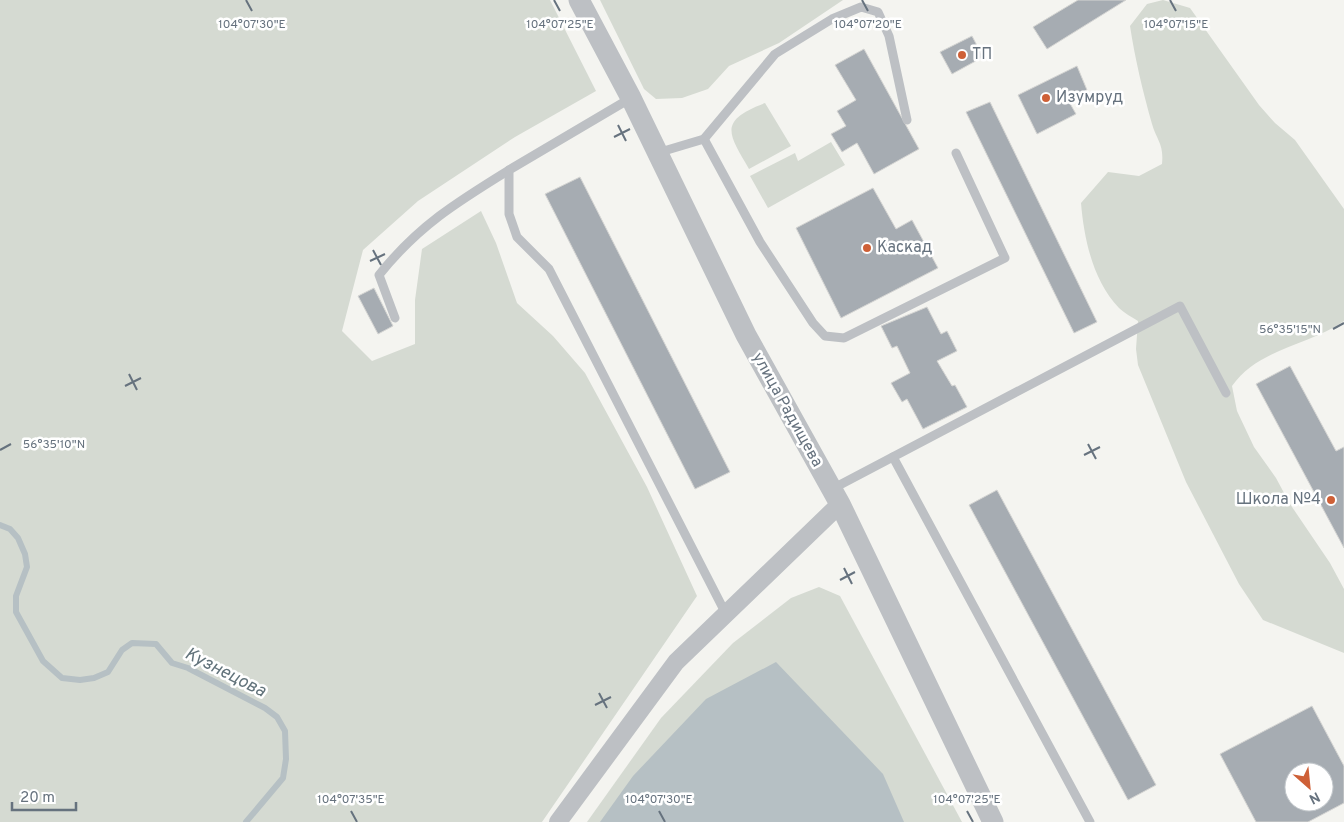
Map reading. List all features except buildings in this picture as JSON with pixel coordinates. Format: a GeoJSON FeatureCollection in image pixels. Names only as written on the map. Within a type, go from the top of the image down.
{"type":"FeatureCollection","features":[{"type":"Feature","properties":{"kind":"street","name":"улица Радищева"},"geometry":{"type":"LineString","coordinates":[[579,0],[631,98],[746,335],[836,497],[993,822]]}},
{"type":"Feature","properties":{"kind":"street"},"geometry":{"type":"LineString","coordinates":[[558,822],[676,662],[726,614],[836,497]]}},
{"type":"Feature","properties":{"kind":"lane"},"geometry":{"type":"LineString","coordinates":[[657,153],[704,139],[775,54],[832,19],[861,7],[878,12],[889,36],[907,120]]}},
{"type":"Feature","properties":{"kind":"lane"},"geometry":{"type":"LineString","coordinates":[[395,318],[379,275],[400,249],[446,209],[631,98]]}},
{"type":"Feature","properties":{"kind":"lane"},"geometry":{"type":"LineString","coordinates":[[704,139],[760,242],[813,323],[826,336],[844,338],[1005,258],[956,153]]}},
{"type":"Feature","properties":{"kind":"lane"},"geometry":{"type":"LineString","coordinates":[[509,170],[509,214],[517,237],[549,269],[726,614]]}},
{"type":"Feature","properties":{"kind":"lane"},"geometry":{"type":"LineString","coordinates":[[836,497],[893,457],[1180,306],[1226,392]]}},
{"type":"Feature","properties":{"kind":"lane"},"geometry":{"type":"LineString","coordinates":[[893,457],[1090,822]]}},
{"type":"Feature","properties":{"kind":"shaded area"},"geometry":{"type":"Polygon","coordinates":[[[0,0],[550,0],[596,91],[515,137],[418,201],[363,250],[342,331],[372,361],[415,344],[415,300],[422,249],[481,211],[496,243],[517,303],[553,336],[585,373],[647,487],[697,596],[542,822],[0,822],[0,0]]]}},
{"type":"Feature","properties":{"kind":"shaded area"},"geometry":{"type":"Polygon","coordinates":[[[600,0],[843,0],[779,43],[729,66],[708,89],[682,98],[656,99],[644,89],[600,0]]]}},
{"type":"Feature","properties":{"kind":"shaded area"},"geometry":{"type":"Polygon","coordinates":[[[1163,0],[1190,8],[1259,105],[1275,123],[1295,140],[1344,209],[1344,321],[1256,363],[1243,373],[1232,386],[1237,411],[1254,447],[1330,563],[1344,589],[1344,653],[1263,620],[1239,584],[1186,482],[1138,365],[1136,349],[1138,321],[1121,310],[1110,297],[1096,272],[1087,245],[1081,203],[1108,172],[1139,176],[1162,164],[1161,147],[1145,100],[1130,26],[1147,4],[1163,0]]]}},
{"type":"Feature","properties":{"kind":"shaded area"},"geometry":{"type":"Polygon","coordinates":[[[765,103],[791,146],[749,169],[736,146],[732,130],[739,116],[765,103]]]}},
{"type":"Feature","properties":{"kind":"shaded area"},"geometry":{"type":"Polygon","coordinates":[[[831,142],[845,165],[768,208],[750,176],[795,153],[798,161],[831,142]]]}},
{"type":"Feature","properties":{"kind":"shaded area"},"geometry":{"type":"Polygon","coordinates":[[[819,587],[840,596],[962,822],[587,822],[661,718],[733,643],[791,598],[819,587]]]}},
{"type":"Feature","properties":{"kind":"shaded area"},"geometry":{"type":"Polygon","coordinates":[[[776,662],[883,774],[904,822],[600,822],[633,776],[706,699],[776,662]]]}},
{"type":"Feature","properties":{"kind":"waterway","name":"Кузнецова"},"geometry":{"type":"LineString","coordinates":[[0,525],[10,529],[18,538],[25,554],[27,567],[16,596],[16,612],[43,661],[62,678],[80,680],[94,678],[108,672],[122,650],[132,643],[156,644],[172,663],[188,668],[265,708],[277,717],[285,731],[286,759],[283,778],[246,822]]}},
{"type":"Feature","properties":{"kind":"place","name":"ТП"},"geometry":{"type":"Point","coordinates":[962,55]}},
{"type":"Feature","properties":{"kind":"place","name":"Изумруд"},"geometry":{"type":"Point","coordinates":[1046,98]}},
{"type":"Feature","properties":{"kind":"place","name":"Каскад"},"geometry":{"type":"Point","coordinates":[867,248]}},
{"type":"Feature","properties":{"kind":"place","name":"Школа №4"},"geometry":{"type":"Point","coordinates":[1331,500]}}]}
